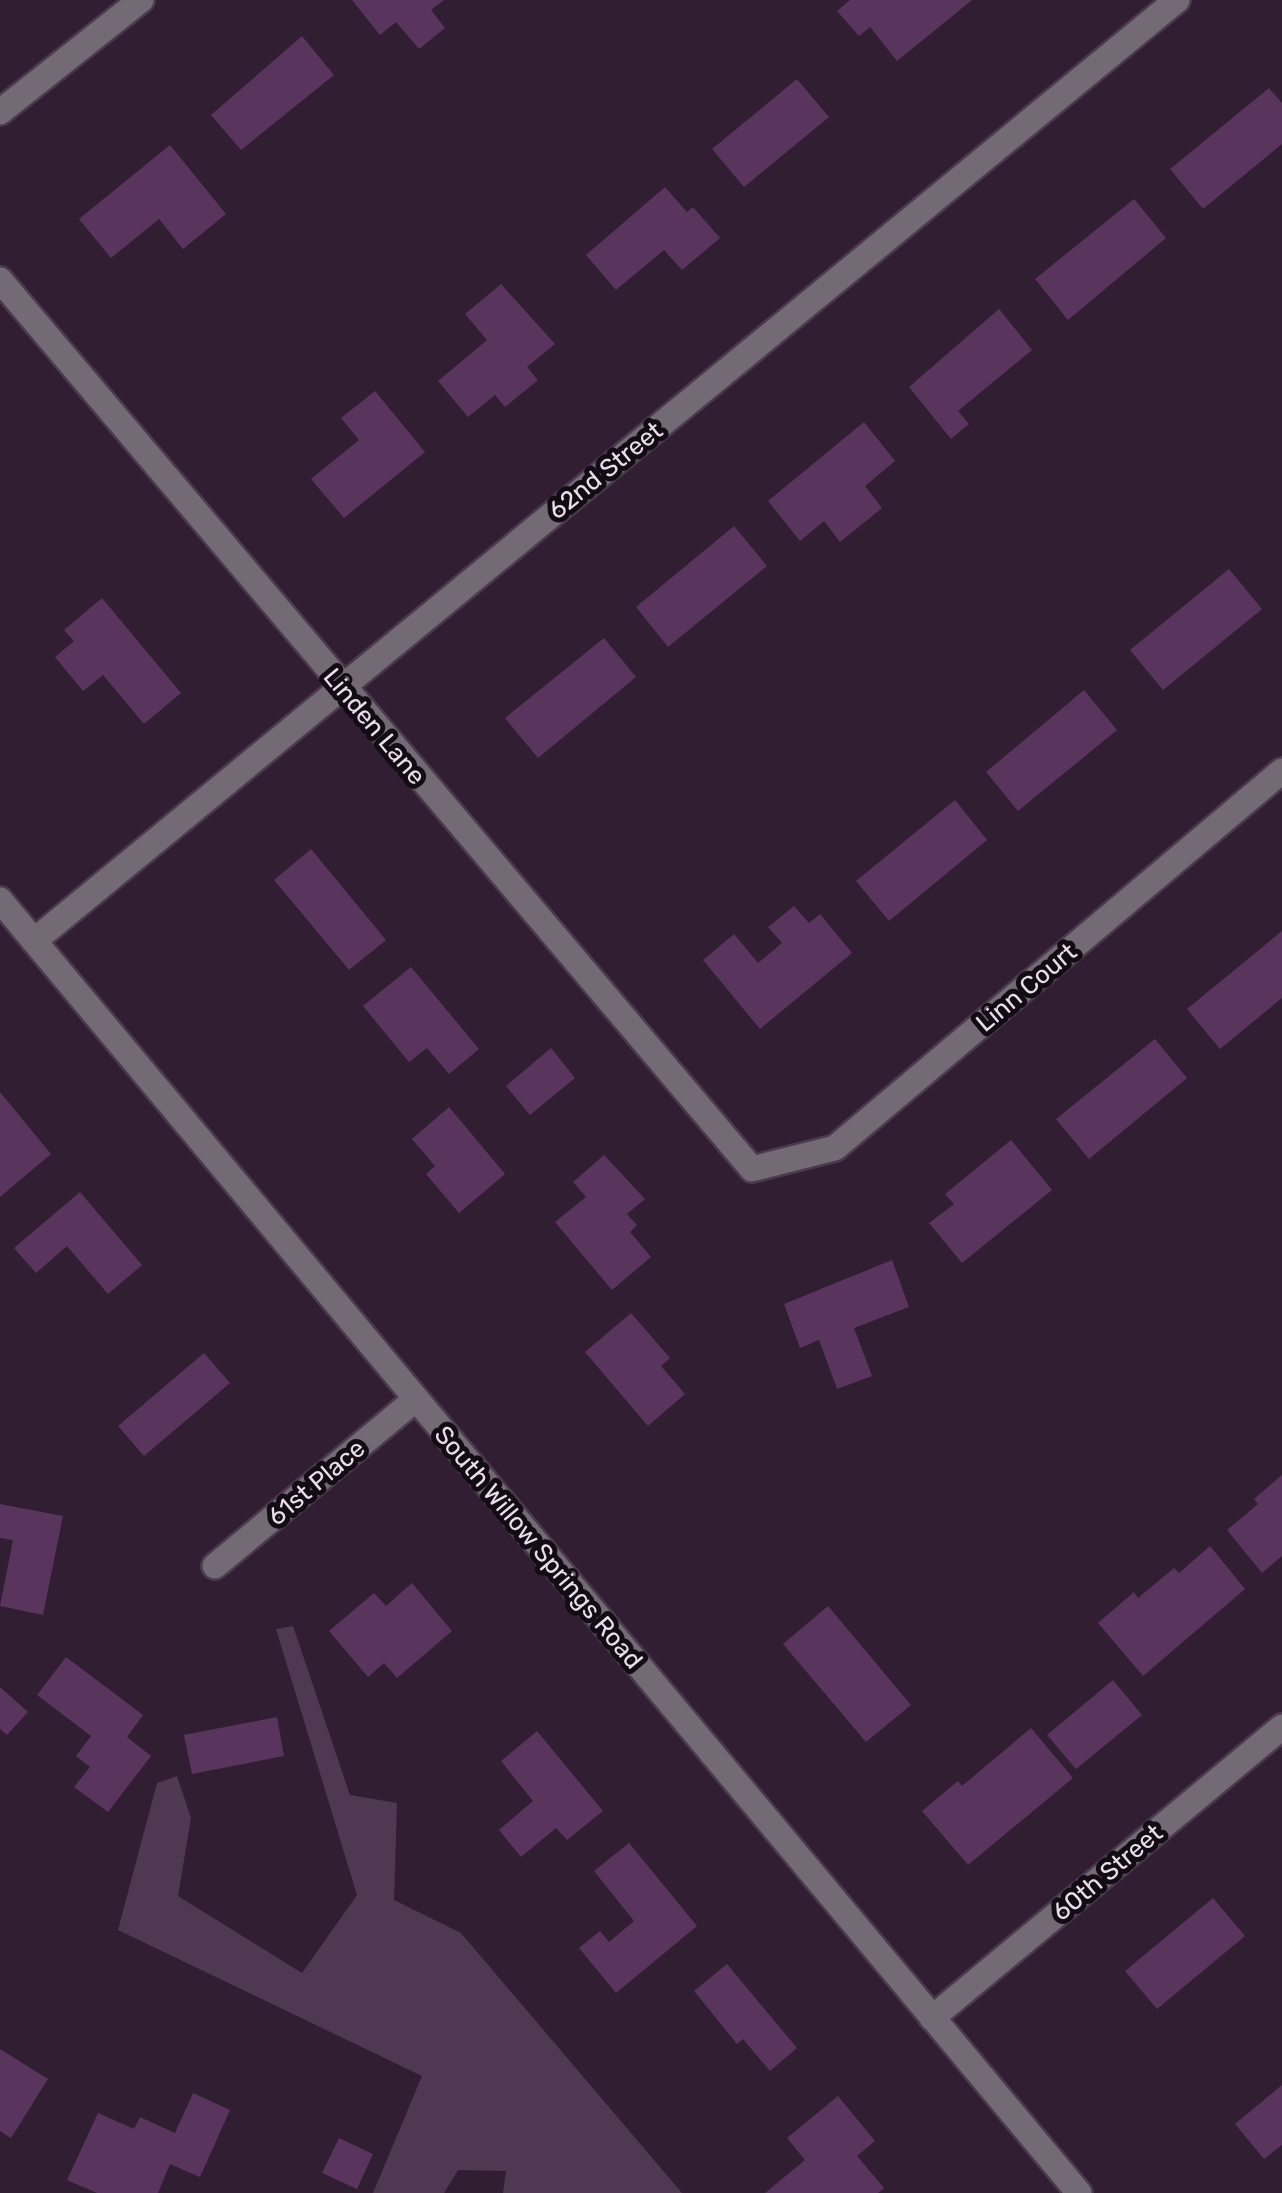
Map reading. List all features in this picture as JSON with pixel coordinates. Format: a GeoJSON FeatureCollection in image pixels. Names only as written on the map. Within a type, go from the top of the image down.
{"type":"FeatureCollection","features":[{"type":"Feature","properties":{"kind":"street"},"geometry":{"type":"LineString","coordinates":[[0,112],[141,0]]}},
{"type":"Feature","properties":{"kind":"street","name":"62nd Street"},"geometry":{"type":"LineString","coordinates":[[34,942],[1177,0]]}},
{"type":"Feature","properties":{"kind":"street","name":"Linden Lane"},"geometry":{"type":"LineString","coordinates":[[0,280],[752,1169]]}},
{"type":"Feature","properties":{"kind":"street","name":"Linn Court"},"geometry":{"type":"LineString","coordinates":[[752,1169],[835,1148],[1282,772]]}},
{"type":"Feature","properties":{"kind":"street","name":"South Willow Springs Road"},"geometry":{"type":"LineString","coordinates":[[0,900],[1078,2193]]}},
{"type":"Feature","properties":{"kind":"street","name":"61st Place"},"geometry":{"type":"LineString","coordinates":[[214,1566],[416,1399]]}},
{"type":"Feature","properties":{"kind":"street","name":"60th Street"},"geometry":{"type":"LineString","coordinates":[[932,2018],[1282,1727]]}},
{"type":"Feature","properties":{"kind":"shaded area"},"geometry":{"type":"Polygon","coordinates":[[[293,1626],[350,1795],[397,1803],[394,1900],[461,1933],[682,2193],[503,2193],[506,2171],[458,2170],[444,2193],[373,2193],[422,2076],[118,1930],[157,1783],[177,1776],[191,1818],[178,1896],[302,1973],[357,1895],[276,1629],[293,1626]]]}},
{"type":"Feature","properties":{"kind":"building"},"geometry":{"type":"Polygon","coordinates":[[[352,0],[444,0],[431,10],[445,28],[419,49],[396,22],[380,35],[352,0]]]}},
{"type":"Feature","properties":{"kind":"building"},"geometry":{"type":"Polygon","coordinates":[[[850,0],[972,0],[897,61],[870,27],[859,36],[837,11],[850,0]]]}},
{"type":"Feature","properties":{"kind":"building"},"geometry":{"type":"Polygon","coordinates":[[[302,36],[334,75],[241,150],[211,115],[302,36]]]}},
{"type":"Feature","properties":{"kind":"building"},"geometry":{"type":"Polygon","coordinates":[[[797,79],[829,117],[744,187],[712,149],[797,79]]]}},
{"type":"Feature","properties":{"kind":"building"},"geometry":{"type":"Polygon","coordinates":[[[1269,88],[1282,103],[1282,144],[1203,209],[1170,169],[1269,88]]]}},
{"type":"Feature","properties":{"kind":"building"},"geometry":{"type":"Polygon","coordinates":[[[170,145],[226,214],[183,249],[159,219],[111,258],[79,219],[170,145]]]}},
{"type":"Feature","properties":{"kind":"building"},"geometry":{"type":"Polygon","coordinates":[[[665,187],[687,212],[693,207],[720,238],[682,270],[664,250],[616,290],[586,255],[665,187]]]}},
{"type":"Feature","properties":{"kind":"building"},"geometry":{"type":"Polygon","coordinates":[[[1134,199],[1166,238],[1068,320],[1035,279],[1134,199]]]}},
{"type":"Feature","properties":{"kind":"building"},"geometry":{"type":"Polygon","coordinates":[[[501,284],[555,344],[527,367],[538,380],[505,407],[495,395],[468,417],[438,381],[487,340],[465,314],[501,284]]]}},
{"type":"Feature","properties":{"kind":"building"},"geometry":{"type":"Polygon","coordinates":[[[999,309],[1032,350],[958,411],[969,424],[951,439],[909,387],[999,309]]]}},
{"type":"Feature","properties":{"kind":"building"},"geometry":{"type":"Polygon","coordinates":[[[375,391],[425,452],[344,518],[311,479],[359,440],[341,418],[375,391]]]}},
{"type":"Feature","properties":{"kind":"building"},"geometry":{"type":"Polygon","coordinates":[[[864,422],[895,461],[865,486],[882,508],[840,542],[824,521],[800,541],[768,501],[864,422]]]}},
{"type":"Feature","properties":{"kind":"building"},"geometry":{"type":"Polygon","coordinates":[[[734,526],[767,566],[668,647],[636,607],[734,526]]]}},
{"type":"Feature","properties":{"kind":"building"},"geometry":{"type":"Polygon","coordinates":[[[1229,569],[1262,609],[1163,690],[1130,650],[1229,569]]]}},
{"type":"Feature","properties":{"kind":"building"},"geometry":{"type":"Polygon","coordinates":[[[102,598],[181,693],[144,724],[103,675],[83,691],[55,657],[74,641],[64,630],[102,598]]]}},
{"type":"Feature","properties":{"kind":"building"},"geometry":{"type":"Polygon","coordinates":[[[604,638],[636,677],[538,758],[505,718],[604,638]]]}},
{"type":"Feature","properties":{"kind":"building"},"geometry":{"type":"Polygon","coordinates":[[[1084,690],[1117,730],[1018,811],[986,772],[1084,690]]]}},
{"type":"Feature","properties":{"kind":"building"},"geometry":{"type":"Polygon","coordinates":[[[955,800],[987,840],[889,921],[856,881],[955,800]]]}},
{"type":"Feature","properties":{"kind":"building"},"geometry":{"type":"Polygon","coordinates":[[[311,849],[386,940],[349,970],[274,880],[311,849]]]}},
{"type":"Feature","properties":{"kind":"building"},"geometry":{"type":"Polygon","coordinates":[[[794,906],[809,923],[820,914],[852,953],[760,1029],[703,960],[734,934],[758,963],[782,943],[768,927],[794,906]]]}},
{"type":"Feature","properties":{"kind":"building"},"geometry":{"type":"Polygon","coordinates":[[[1282,931],[1282,998],[1220,1049],[1187,1009],[1282,931]]]}},
{"type":"Feature","properties":{"kind":"building"},"geometry":{"type":"Polygon","coordinates":[[[411,967],[479,1049],[449,1074],[427,1048],[409,1062],[363,1006],[411,967]]]}},
{"type":"Feature","properties":{"kind":"building"},"geometry":{"type":"Polygon","coordinates":[[[1155,1039],[1187,1078],[1089,1159],[1056,1119],[1155,1039]]]}},
{"type":"Feature","properties":{"kind":"building"},"geometry":{"type":"Polygon","coordinates":[[[551,1048],[575,1078],[530,1115],[506,1086],[551,1048]]]}},
{"type":"Feature","properties":{"kind":"building"},"geometry":{"type":"Polygon","coordinates":[[[0,1092],[51,1154],[0,1197],[0,1092]]]}},
{"type":"Feature","properties":{"kind":"building"},"geometry":{"type":"Polygon","coordinates":[[[449,1107],[505,1174],[459,1213],[426,1174],[435,1166],[412,1139],[449,1107]]]}},
{"type":"Feature","properties":{"kind":"building"},"geometry":{"type":"Polygon","coordinates":[[[1011,1140],[1052,1190],[962,1263],[929,1223],[954,1204],[945,1194],[1011,1140]]]}},
{"type":"Feature","properties":{"kind":"building"},"geometry":{"type":"Polygon","coordinates":[[[604,1155],[645,1199],[627,1214],[637,1225],[630,1232],[651,1257],[612,1290],[555,1222],[586,1197],[573,1182],[604,1155]]]}},
{"type":"Feature","properties":{"kind":"building"},"geometry":{"type":"Polygon","coordinates":[[[80,1192],[142,1265],[108,1294],[67,1246],[36,1273],[14,1248],[80,1192]]]}},
{"type":"Feature","properties":{"kind":"building"},"geometry":{"type":"Polygon","coordinates":[[[892,1260],[909,1307],[854,1328],[872,1376],[837,1389],[819,1340],[800,1348],[784,1304],[892,1260]]]}},
{"type":"Feature","properties":{"kind":"building"},"geometry":{"type":"Polygon","coordinates":[[[631,1313],[670,1358],[661,1366],[685,1394],[648,1426],[585,1352],[631,1313]]]}},
{"type":"Feature","properties":{"kind":"building"},"geometry":{"type":"Polygon","coordinates":[[[204,1353],[230,1383],[144,1456],[118,1426],[204,1353]]]}},
{"type":"Feature","properties":{"kind":"building"},"geometry":{"type":"Polygon","coordinates":[[[1282,1475],[1282,1556],[1262,1573],[1227,1530],[1258,1504],[1254,1499],[1282,1475]]]}},
{"type":"Feature","properties":{"kind":"building"},"geometry":{"type":"Polygon","coordinates":[[[0,1504],[63,1516],[43,1615],[0,1606],[13,1540],[0,1538],[0,1504]]]}},
{"type":"Feature","properties":{"kind":"building"},"geometry":{"type":"Polygon","coordinates":[[[1210,1546],[1245,1589],[1143,1676],[1098,1623],[1134,1592],[1138,1598],[1174,1568],[1179,1573],[1210,1546]]]}},
{"type":"Feature","properties":{"kind":"building"},"geometry":{"type":"Polygon","coordinates":[[[412,1583],[452,1631],[397,1678],[384,1663],[368,1677],[329,1631],[374,1593],[386,1606],[412,1583]]]}},
{"type":"Feature","properties":{"kind":"building"},"geometry":{"type":"Polygon","coordinates":[[[828,1606],[911,1705],[866,1742],[783,1644],[828,1606]]]}},
{"type":"Feature","properties":{"kind":"building"},"geometry":{"type":"Polygon","coordinates":[[[66,1657],[143,1715],[127,1737],[151,1756],[108,1812],[74,1787],[90,1767],[76,1756],[91,1736],[37,1695],[66,1657]]]}},
{"type":"Feature","properties":{"kind":"building"},"geometry":{"type":"Polygon","coordinates":[[[1113,1680],[1142,1715],[1076,1769],[1047,1735],[1113,1680]]]}},
{"type":"Feature","properties":{"kind":"building"},"geometry":{"type":"Polygon","coordinates":[[[0,1687],[28,1712],[7,1735],[0,1729],[0,1687]]]}},
{"type":"Feature","properties":{"kind":"building"},"geometry":{"type":"Polygon","coordinates":[[[277,1717],[284,1756],[192,1774],[184,1735],[277,1717]]]}},
{"type":"Feature","properties":{"kind":"building"},"geometry":{"type":"Polygon","coordinates":[[[1031,1728],[1073,1778],[968,1865],[922,1811],[958,1781],[962,1786],[1031,1728]]]}},
{"type":"Feature","properties":{"kind":"building"},"geometry":{"type":"Polygon","coordinates":[[[537,1731],[603,1811],[567,1840],[556,1828],[521,1857],[499,1830],[533,1801],[501,1761],[537,1731]]]}},
{"type":"Feature","properties":{"kind":"building"},"geometry":{"type":"Polygon","coordinates":[[[629,1843],[697,1926],[616,1993],[579,1948],[600,1931],[609,1942],[634,1921],[594,1871],[629,1843]]]}},
{"type":"Feature","properties":{"kind":"building"},"geometry":{"type":"Polygon","coordinates":[[[1213,1898],[1245,1936],[1157,2009],[1125,1971],[1213,1898]]]}},
{"type":"Feature","properties":{"kind":"building"},"geometry":{"type":"Polygon","coordinates":[[[727,1964],[797,2048],[770,2071],[743,2039],[737,2044],[694,1991],[727,1964]]]}},
{"type":"Feature","properties":{"kind":"building"},"geometry":{"type":"Polygon","coordinates":[[[0,2049],[48,2079],[11,2138],[0,2131],[0,2049]]]}},
{"type":"Feature","properties":{"kind":"building"},"geometry":{"type":"Polygon","coordinates":[[[1282,2085],[1282,2145],[1264,2159],[1235,2124],[1282,2085]]]}},
{"type":"Feature","properties":{"kind":"building"},"geometry":{"type":"Polygon","coordinates":[[[193,2093],[230,2110],[200,2177],[170,2164],[158,2193],[97,2193],[67,2180],[98,2113],[134,2129],[140,2117],[175,2133],[193,2093]]]}},
{"type":"Feature","properties":{"kind":"building"},"geometry":{"type":"Polygon","coordinates":[[[838,2096],[875,2141],[857,2156],[884,2188],[878,2193],[765,2193],[805,2160],[787,2138],[838,2096]]]}},
{"type":"Feature","properties":{"kind":"building"},"geometry":{"type":"Polygon","coordinates":[[[339,2138],[373,2154],[357,2189],[322,2173],[339,2138]]]}}]}
